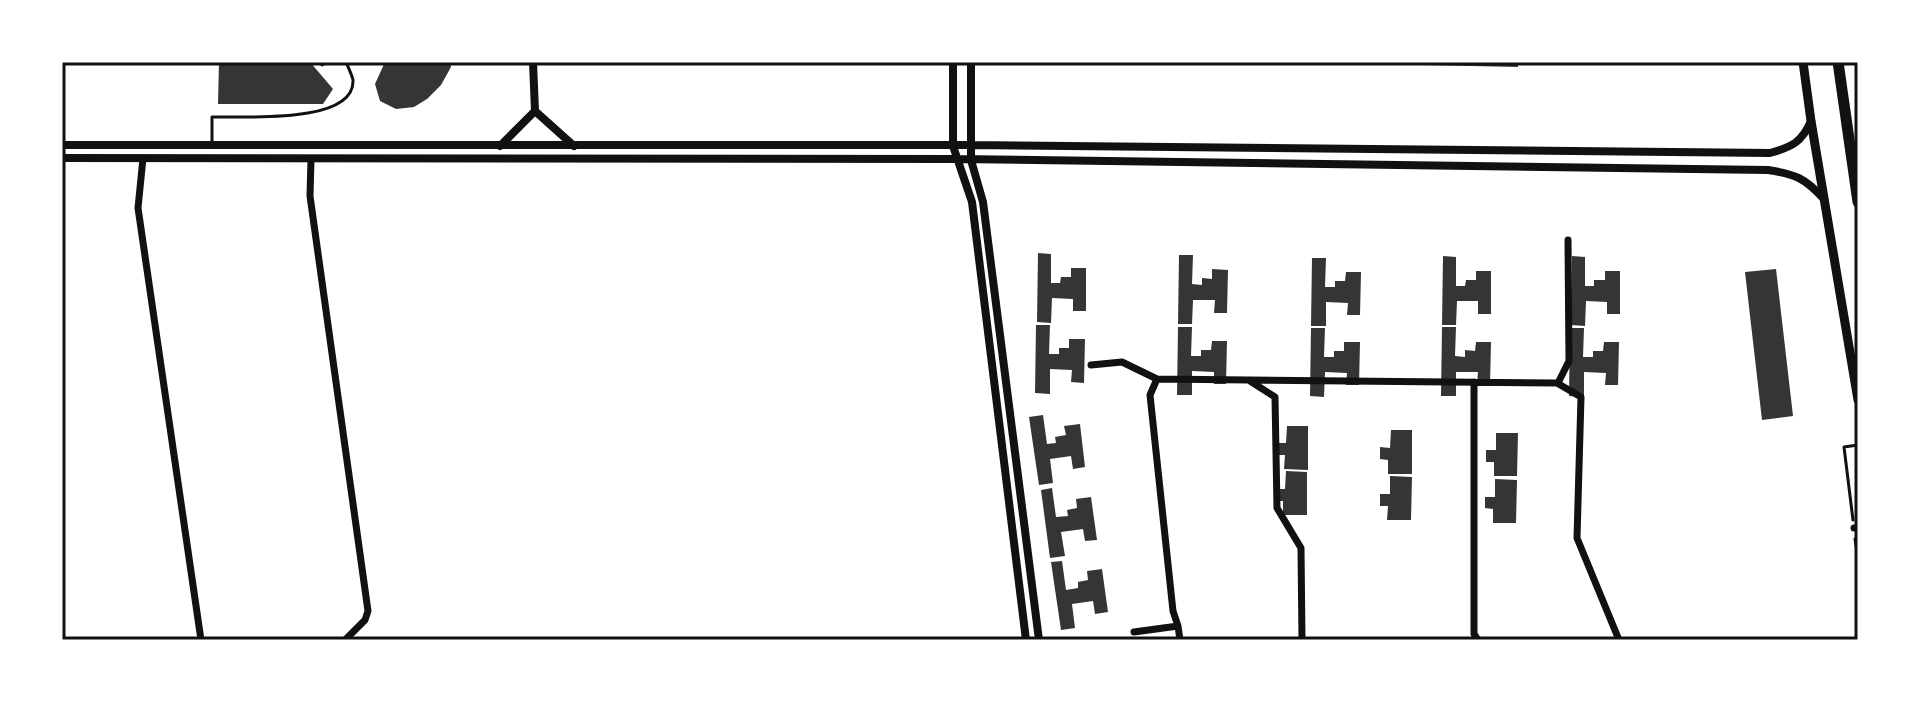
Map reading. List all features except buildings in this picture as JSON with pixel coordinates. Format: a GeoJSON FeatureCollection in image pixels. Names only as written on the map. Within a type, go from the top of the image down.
{"type":"FeatureCollection","features":[{"type":"Feature","properties":{"kind":"highway"},"geometry":{"type":"LineString","coordinates":[[1838,62],[1858,202]]}},
{"type":"Feature","properties":{"kind":"main road"},"geometry":{"type":"LineString","coordinates":[[1803,62],[1858,400]]}},
{"type":"Feature","properties":{"kind":"street"},"geometry":{"type":"LineString","coordinates":[[533,62],[535,111],[574,146]]}},
{"type":"Feature","properties":{"kind":"street"},"geometry":{"type":"LineString","coordinates":[[953,62],[953,146],[972,202],[1026,640]]}},
{"type":"Feature","properties":{"kind":"street"},"geometry":{"type":"LineString","coordinates":[[971,62],[971,160],[983,202],[1039,640]]}},
{"type":"Feature","properties":{"kind":"street"},"geometry":{"type":"LineString","coordinates":[[500,146],[535,111]]}},
{"type":"Feature","properties":{"kind":"street"},"geometry":{"type":"LineString","coordinates":[[62,145],[970,145],[1770,153],[1791,147],[1804,137],[1811,121]]}},
{"type":"Feature","properties":{"kind":"street"},"geometry":{"type":"LineString","coordinates":[[62,158],[956,159],[1768,170],[1808,181],[1824,199]]}},
{"type":"Feature","properties":{"kind":"street"},"geometry":{"type":"LineString","coordinates":[[143,158],[138,208],[201,640]]}},
{"type":"Feature","properties":{"kind":"street"},"geometry":{"type":"LineString","coordinates":[[311,159],[310,196],[368,611],[365,620],[345,640]]}},
{"type":"Feature","properties":{"kind":"street"},"geometry":{"type":"LineString","coordinates":[[1558,383],[1569,361],[1568,240]]}},
{"type":"Feature","properties":{"kind":"street"},"geometry":{"type":"LineString","coordinates":[[1091,365],[1122,362],[1157,379],[1558,383],[1581,397],[1577,538],[1619,640]]}},
{"type":"Feature","properties":{"kind":"street"},"geometry":{"type":"LineString","coordinates":[[1157,379],[1150,395],[1173,611],[1180,640]]}},
{"type":"Feature","properties":{"kind":"street"},"geometry":{"type":"LineString","coordinates":[[1248,380],[1275,397],[1277,508],[1301,548],[1302,640]]}},
{"type":"Feature","properties":{"kind":"street"},"geometry":{"type":"LineString","coordinates":[[1474,382],[1474,634],[1478,640]]}},
{"type":"Feature","properties":{"kind":"street"},"geometry":{"type":"LineString","coordinates":[[1134,632],[1178,626]]}},
{"type":"Feature","properties":{"kind":"lane"},"geometry":{"type":"LineString","coordinates":[[212,145],[212,117],[316,113],[338,105],[348,94],[353,80],[346,62]]}},
{"type":"Feature","properties":{"kind":"path"},"geometry":{"type":"LineString","coordinates":[[322,65],[327,62]]}},
{"type":"Feature","properties":{"kind":"path"},"geometry":{"type":"LineString","coordinates":[[1858,445],[1844,447],[1858,559]]}}]}
